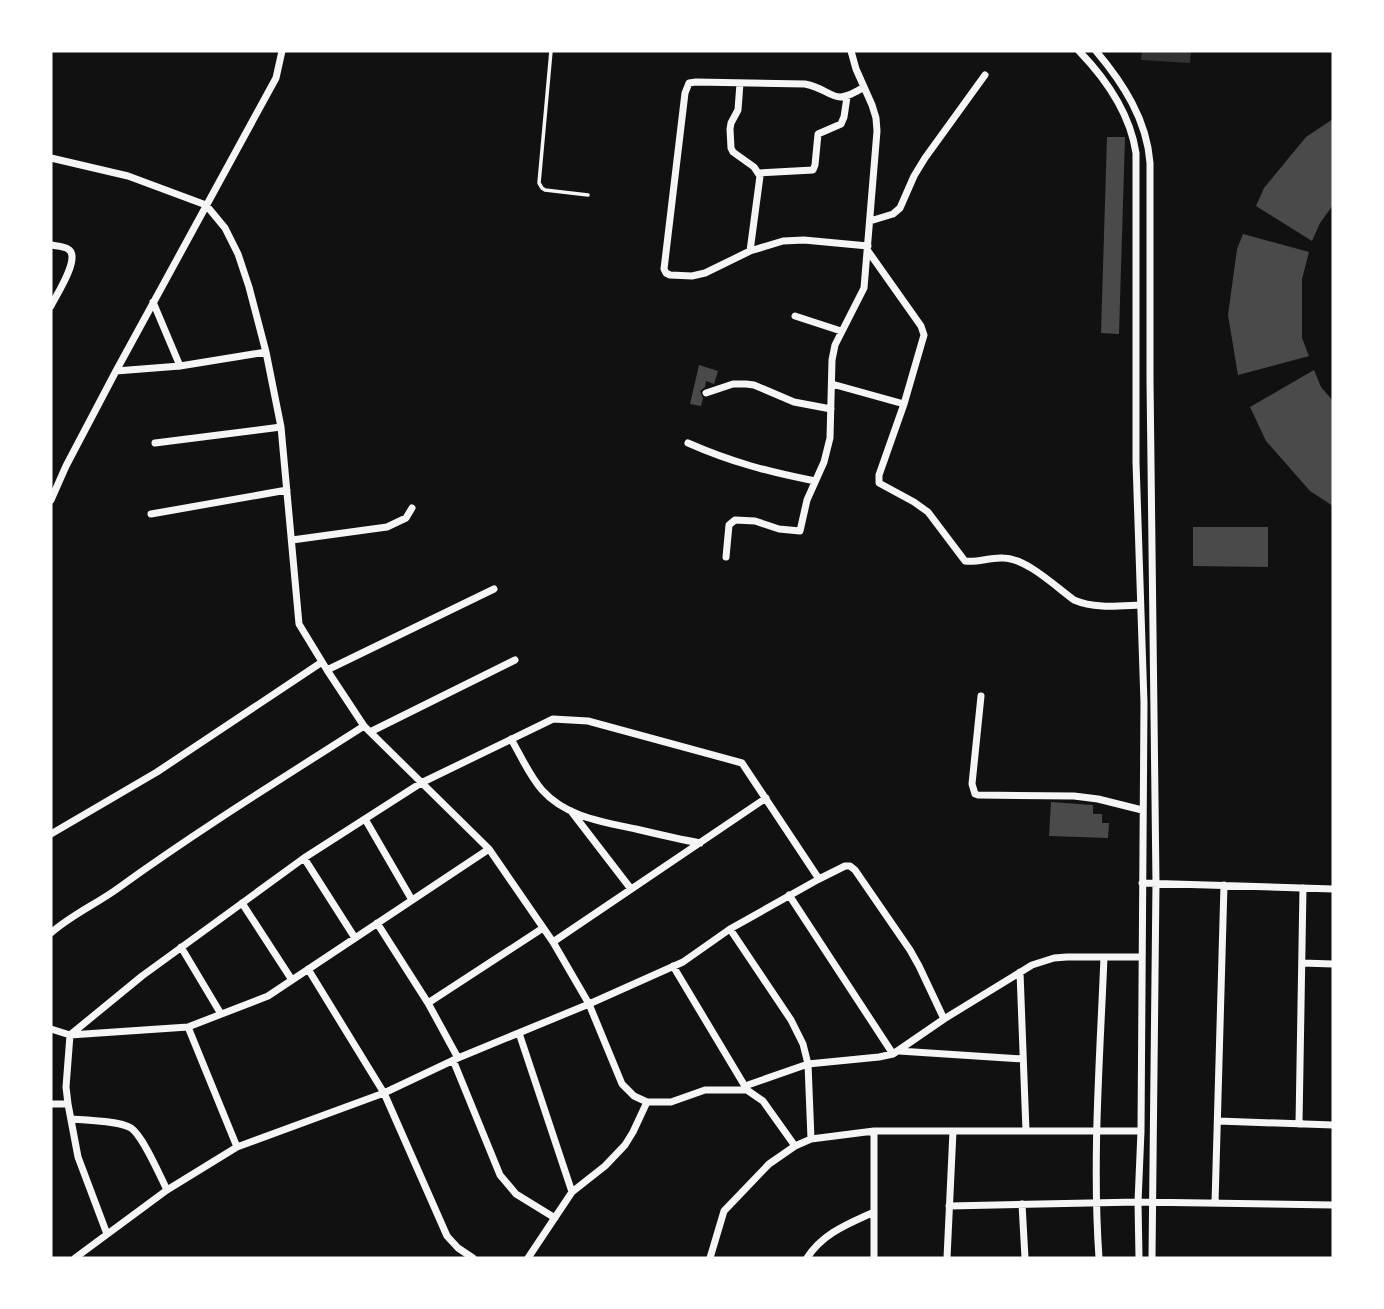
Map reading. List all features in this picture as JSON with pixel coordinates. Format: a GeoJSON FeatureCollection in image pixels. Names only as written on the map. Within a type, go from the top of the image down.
{"type":"FeatureCollection","features":[{"type":"Feature","properties":{"kind":"street"},"geometry":{"type":"LineString","coordinates":[[51,500],[116,371],[276,78],[282,51]]}},
{"type":"Feature","properties":{"kind":"street"},"geometry":{"type":"LineString","coordinates":[[726,557],[729,525],[735,520],[755,521],[775,528],[800,531],[807,500],[824,462],[830,438],[833,352],[864,288],[877,131],[876,118],[853,63],[851,51]]}},
{"type":"Feature","properties":{"kind":"street"},"geometry":{"type":"LineString","coordinates":[[1079,51],[1097,70],[1116,100],[1134,138],[1136,153],[1136,462],[1143,703],[1139,1258]]}},
{"type":"Feature","properties":{"kind":"street"},"geometry":{"type":"LineString","coordinates":[[1096,51],[1129,96],[1141,119],[1149,148],[1156,883],[1152,1258]]}},
{"type":"Feature","properties":{"kind":"street"},"geometry":{"type":"LineString","coordinates":[[870,220],[893,214],[900,208],[925,158],[985,75]]}},
{"type":"Feature","properties":{"kind":"street"},"geometry":{"type":"LineString","coordinates":[[864,87],[847,97],[832,96],[809,85],[696,82],[687,85],[664,271],[670,275],[698,275],[771,243],[793,240],[868,248]]}},
{"type":"Feature","properties":{"kind":"street"},"geometry":{"type":"LineString","coordinates":[[740,83],[738,110],[730,126],[731,148],[754,167],[759,173],[760,181],[750,251]]}},
{"type":"Feature","properties":{"kind":"street"},"geometry":{"type":"LineString","coordinates":[[759,173],[813,170],[817,136],[819,132],[841,124],[847,97]]}},
{"type":"Feature","properties":{"kind":"street"},"geometry":{"type":"LineString","coordinates":[[51,158],[128,176],[206,205],[225,228],[238,254],[249,287],[281,427],[299,624],[367,729],[489,849],[553,942],[589,1004],[622,1084],[634,1096],[647,1102],[671,1102],[705,1090],[746,1088],[808,1064],[879,1057],[896,1052],[1032,965],[1055,958],[1142,957]]}},
{"type":"Feature","properties":{"kind":"street"},"geometry":{"type":"LineString","coordinates":[[51,245],[69,249],[73,254],[72,265],[51,306]]}},
{"type":"Feature","properties":{"kind":"street"},"geometry":{"type":"LineString","coordinates":[[868,248],[923,331],[923,340],[904,404],[878,481],[882,486],[928,512],[962,559],[968,562],[1003,558],[1018,561],[1083,604],[1140,605]]}},
{"type":"Feature","properties":{"kind":"street"},"geometry":{"type":"LineString","coordinates":[[153,303],[180,366]]}},
{"type":"Feature","properties":{"kind":"street"},"geometry":{"type":"LineString","coordinates":[[795,316],[841,331]]}},
{"type":"Feature","properties":{"kind":"street"},"geometry":{"type":"LineString","coordinates":[[116,371],[180,366],[266,352]]}},
{"type":"Feature","properties":{"kind":"street"},"geometry":{"type":"LineString","coordinates":[[706,393],[733,384],[746,384],[794,402],[831,409]]}},
{"type":"Feature","properties":{"kind":"street"},"geometry":{"type":"LineString","coordinates":[[832,384],[904,404]]}},
{"type":"Feature","properties":{"kind":"street"},"geometry":{"type":"LineString","coordinates":[[155,443],[281,427]]}},
{"type":"Feature","properties":{"kind":"street"},"geometry":{"type":"LineString","coordinates":[[688,443],[735,462],[815,481]]}},
{"type":"Feature","properties":{"kind":"street"},"geometry":{"type":"LineString","coordinates":[[151,514],[287,490]]}},
{"type":"Feature","properties":{"kind":"street"},"geometry":{"type":"LineString","coordinates":[[292,540],[387,527],[406,518],[412,508]]}},
{"type":"Feature","properties":{"kind":"street"},"geometry":{"type":"LineString","coordinates":[[327,670],[494,589]]}},
{"type":"Feature","properties":{"kind":"street"},"geometry":{"type":"LineString","coordinates":[[51,933],[177,846],[367,729],[515,660]]}},
{"type":"Feature","properties":{"kind":"street"},"geometry":{"type":"LineString","coordinates":[[51,834],[157,772],[322,662]]}},
{"type":"Feature","properties":{"kind":"street"},"geometry":{"type":"LineString","coordinates":[[981,696],[972,784],[975,794],[1074,796],[1142,810]]}},
{"type":"Feature","properties":{"kind":"street"},"geometry":{"type":"LineString","coordinates":[[107,1234],[78,1157],[68,1104],[66,1087],[71,1035],[142,976],[304,858],[421,783],[553,719],[588,721],[743,763],[819,880]]}},
{"type":"Feature","properties":{"kind":"street"},"geometry":{"type":"LineString","coordinates":[[511,739],[534,780],[555,802],[589,818],[700,843]]}},
{"type":"Feature","properties":{"kind":"street"},"geometry":{"type":"LineString","coordinates":[[553,942],[766,798]]}},
{"type":"Feature","properties":{"kind":"street"},"geometry":{"type":"LineString","coordinates":[[570,810],[631,889]]}},
{"type":"Feature","properties":{"kind":"street"},"geometry":{"type":"LineString","coordinates":[[365,819],[412,900]]}},
{"type":"Feature","properties":{"kind":"street"},"geometry":{"type":"LineString","coordinates":[[51,1029],[71,1035],[188,1027],[268,996],[489,849]]}},
{"type":"Feature","properties":{"kind":"street"},"geometry":{"type":"LineString","coordinates":[[304,858],[355,938]]}},
{"type":"Feature","properties":{"kind":"street"},"geometry":{"type":"LineString","coordinates":[[75,1258],[167,1190],[237,1147],[384,1093],[456,1059],[673,966],[730,929],[845,866],[855,870],[915,958],[944,1019]]}},
{"type":"Feature","properties":{"kind":"street"},"geometry":{"type":"LineString","coordinates":[[1142,883],[1333,889]]}},
{"type":"Feature","properties":{"kind":"street"},"geometry":{"type":"LineString","coordinates":[[1216,1203],[1224,885]]}},
{"type":"Feature","properties":{"kind":"street"},"geometry":{"type":"LineString","coordinates":[[1299,1124],[1303,888]]}},
{"type":"Feature","properties":{"kind":"street"},"geometry":{"type":"LineString","coordinates":[[789,895],[896,1052]]}},
{"type":"Feature","properties":{"kind":"street"},"geometry":{"type":"LineString","coordinates":[[242,903],[292,981]]}},
{"type":"Feature","properties":{"kind":"street"},"geometry":{"type":"LineString","coordinates":[[377,923],[428,1003],[456,1059],[500,1175],[516,1194],[555,1218]]}},
{"type":"Feature","properties":{"kind":"street"},"geometry":{"type":"LineString","coordinates":[[428,1003],[543,928]]}},
{"type":"Feature","properties":{"kind":"street"},"geometry":{"type":"LineString","coordinates":[[730,929],[803,1044],[808,1064],[811,1139]]}},
{"type":"Feature","properties":{"kind":"street"},"geometry":{"type":"LineString","coordinates":[[181,947],[221,1014]]}},
{"type":"Feature","properties":{"kind":"street"},"geometry":{"type":"LineString","coordinates":[[1099,1258],[1096,1131],[1104,957]]}},
{"type":"Feature","properties":{"kind":"street"},"geometry":{"type":"LineString","coordinates":[[1302,963],[1333,964]]}},
{"type":"Feature","properties":{"kind":"street"},"geometry":{"type":"LineString","coordinates":[[673,966],[746,1088],[763,1101],[794,1146]]}},
{"type":"Feature","properties":{"kind":"street"},"geometry":{"type":"LineString","coordinates":[[308,970],[384,1093],[443,1229],[451,1241],[473,1258]]}},
{"type":"Feature","properties":{"kind":"street"},"geometry":{"type":"LineString","coordinates":[[1020,972],[1026,1131]]}},
{"type":"Feature","properties":{"kind":"street"},"geometry":{"type":"LineString","coordinates":[[188,1027],[237,1147]]}},
{"type":"Feature","properties":{"kind":"street"},"geometry":{"type":"LineString","coordinates":[[519,1033],[572,1192]]}},
{"type":"Feature","properties":{"kind":"street"},"geometry":{"type":"LineString","coordinates":[[896,1052],[1023,1059]]}},
{"type":"Feature","properties":{"kind":"street"},"geometry":{"type":"LineString","coordinates":[[527,1258],[572,1192],[617,1155],[633,1132],[647,1102]]}},
{"type":"Feature","properties":{"kind":"street"},"geometry":{"type":"LineString","coordinates":[[51,1104],[68,1104]]}},
{"type":"Feature","properties":{"kind":"street"},"geometry":{"type":"LineString","coordinates":[[72,1119],[116,1124],[133,1129],[167,1190]]}},
{"type":"Feature","properties":{"kind":"street"},"geometry":{"type":"LineString","coordinates":[[1217,1121],[1333,1125]]}},
{"type":"Feature","properties":{"kind":"street"},"geometry":{"type":"LineString","coordinates":[[710,1258],[724,1211],[769,1164],[794,1146],[811,1139],[874,1131],[1141,1131]]}},
{"type":"Feature","properties":{"kind":"street"},"geometry":{"type":"LineString","coordinates":[[874,1131],[874,1258]]}},
{"type":"Feature","properties":{"kind":"street"},"geometry":{"type":"LineString","coordinates":[[947,1258],[953,1131]]}},
{"type":"Feature","properties":{"kind":"street"},"geometry":{"type":"LineString","coordinates":[[949,1206],[1138,1202],[1333,1205]]}},
{"type":"Feature","properties":{"kind":"street"},"geometry":{"type":"LineString","coordinates":[[1022,1204],[1025,1258]]}},
{"type":"Feature","properties":{"kind":"street"},"geometry":{"type":"LineString","coordinates":[[807,1258],[817,1244],[837,1228],[874,1212]]}},
{"type":"Feature","properties":{"kind":"lane"},"geometry":{"type":"LineString","coordinates":[[551,51],[539,183],[545,190],[588,195]]}},
{"type":"Feature","properties":{"kind":"shaded area"},"geometry":{"type":"Polygon","coordinates":[[[1142,51],[1191,51],[1190,63],[1141,60],[1142,51]]]}},
{"type":"Feature","properties":{"kind":"building"},"geometry":{"type":"Polygon","coordinates":[[[1333,119],[1333,205],[1320,223],[1312,241],[1256,206],[1264,188],[1306,137],[1333,119]]]}},
{"type":"Feature","properties":{"kind":"building"},"geometry":{"type":"Polygon","coordinates":[[[1107,137],[1125,137],[1119,334],[1101,333],[1107,137]]]}},
{"type":"Feature","properties":{"kind":"building"},"geometry":{"type":"Polygon","coordinates":[[[1243,234],[1309,252],[1302,279],[1302,338],[1309,356],[1238,375],[1228,315],[1237,249],[1243,234]]]}},
{"type":"Feature","properties":{"kind":"building"},"geometry":{"type":"Polygon","coordinates":[[[699,365],[718,371],[714,384],[706,381],[705,387],[700,391],[703,398],[701,406],[690,404],[699,365]]]}},
{"type":"Feature","properties":{"kind":"building"},"geometry":{"type":"Polygon","coordinates":[[[1314,370],[1321,387],[1333,401],[1333,506],[1310,491],[1266,441],[1250,407],[1314,370]]]}},
{"type":"Feature","properties":{"kind":"building"},"geometry":{"type":"Polygon","coordinates":[[[1193,527],[1268,527],[1268,567],[1193,566],[1193,527]]]}},
{"type":"Feature","properties":{"kind":"building"},"geometry":{"type":"Polygon","coordinates":[[[1051,802],[1093,805],[1093,814],[1102,814],[1102,823],[1109,823],[1108,838],[1049,836],[1051,802]]]}}]}
